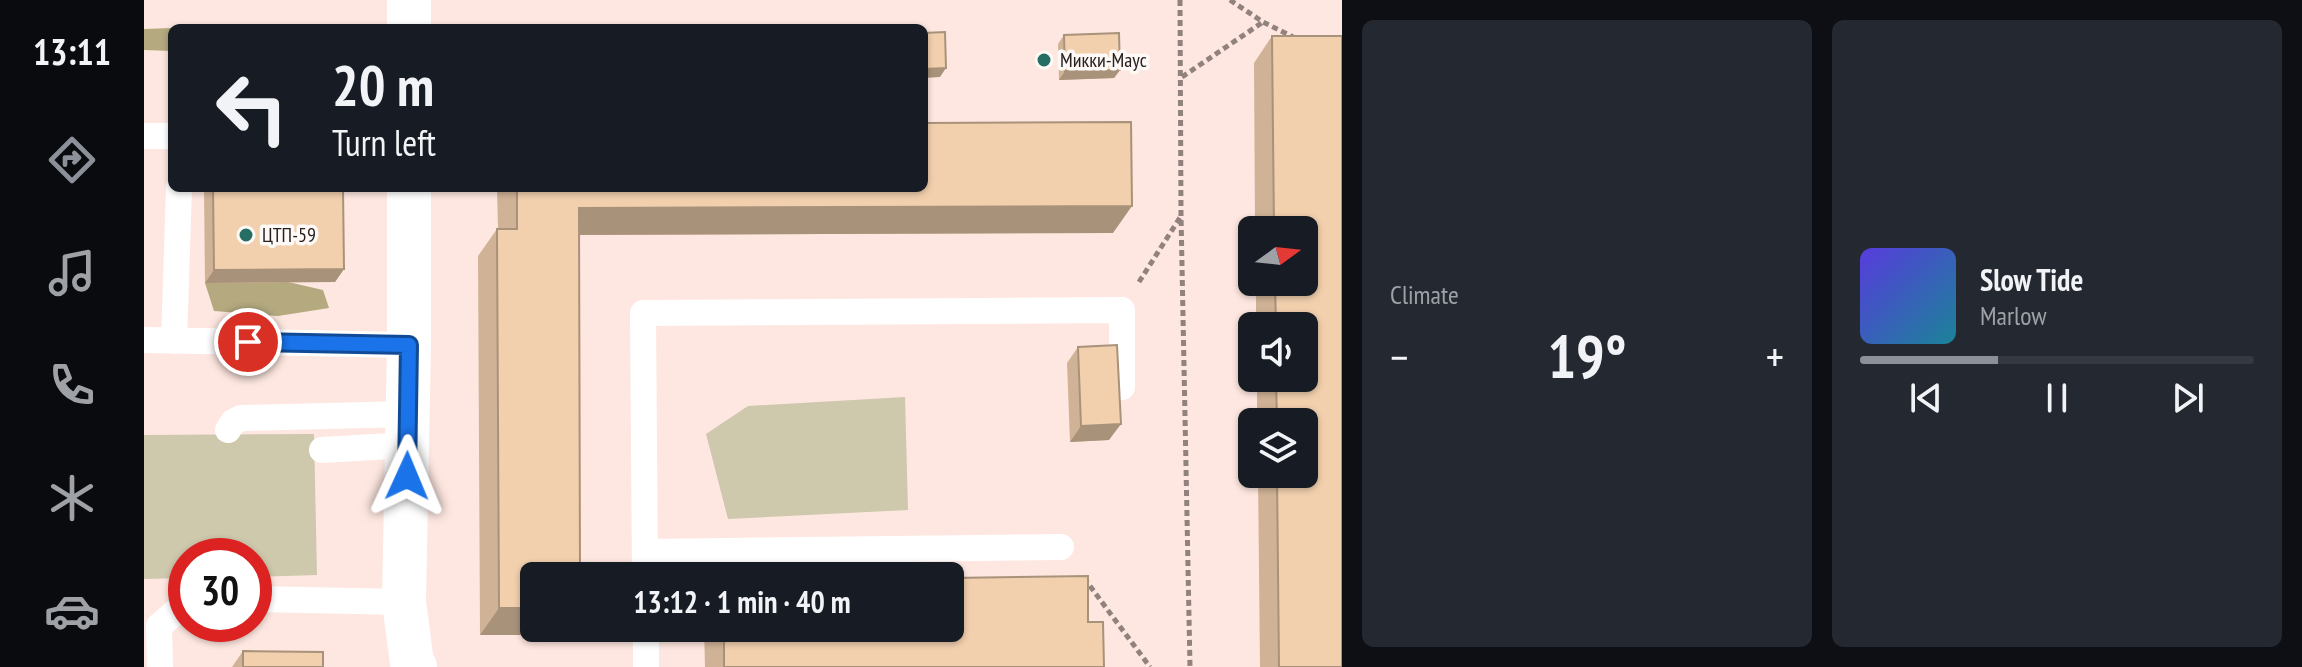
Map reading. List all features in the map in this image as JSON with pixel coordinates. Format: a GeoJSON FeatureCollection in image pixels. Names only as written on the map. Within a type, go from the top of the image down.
{"type":"FeatureCollection","features":[{"type":"Feature","properties":{"kind":"street"},"geometry":{"type":"LineString","coordinates":[[409,0],[409,24]]}},
{"type":"Feature","properties":{"kind":"street"},"geometry":{"type":"LineString","coordinates":[[409,192],[404,602],[415,667]]}},
{"type":"Feature","properties":{"kind":"lane"},"geometry":{"type":"LineString","coordinates":[[144,136],[168,136]]}},
{"type":"Feature","properties":{"kind":"lane"},"geometry":{"type":"LineString","coordinates":[[174,341],[179,192]]}},
{"type":"Feature","properties":{"kind":"lane"},"geometry":{"type":"LineString","coordinates":[[645,562],[643,313],[1122,310],[1122,387]]}},
{"type":"Feature","properties":{"kind":"lane"},"geometry":{"type":"LineString","coordinates":[[144,340],[409,345]]}},
{"type":"Feature","properties":{"kind":"lane"},"geometry":{"type":"LineString","coordinates":[[228,430],[233,422],[241,418],[408,429]]}},
{"type":"Feature","properties":{"kind":"lane"},"geometry":{"type":"LineString","coordinates":[[322,450],[408,429]]}},
{"type":"Feature","properties":{"kind":"lane"},"geometry":{"type":"LineString","coordinates":[[694,562],[1061,547]]}},
{"type":"Feature","properties":{"kind":"lane"},"geometry":{"type":"LineString","coordinates":[[272,599],[404,602]]}},
{"type":"Feature","properties":{"kind":"lane"},"geometry":{"type":"LineString","coordinates":[[160,667],[159,626],[168,618]]}},
{"type":"Feature","properties":{"kind":"lane"},"geometry":{"type":"LineString","coordinates":[[646,642],[646,667]]}},
{"type":"Feature","properties":{"kind":"path"},"geometry":{"type":"LineString","coordinates":[[1180,0],[1190,667]]}},
{"type":"Feature","properties":{"kind":"path"},"geometry":{"type":"LineString","coordinates":[[1230,0],[1263,22],[1303,42]]}},
{"type":"Feature","properties":{"kind":"path"},"geometry":{"type":"LineString","coordinates":[[1181,78],[1263,22]]}},
{"type":"Feature","properties":{"kind":"path"},"geometry":{"type":"LineString","coordinates":[[1122,310],[1181,215]]}},
{"type":"Feature","properties":{"kind":"path"},"geometry":{"type":"LineString","coordinates":[[1061,547],[1150,667]]}},
{"type":"Feature","properties":{"kind":"shaded area"},"geometry":{"type":"Polygon","coordinates":[[[168,28],[168,51],[144,50],[144,29],[168,28]]]}},
{"type":"Feature","properties":{"kind":"shaded area"},"geometry":{"type":"Polygon","coordinates":[[[288,282],[323,290],[329,308],[278,316],[214,311],[205,283],[288,282]]]}},
{"type":"Feature","properties":{"kind":"shaded area"},"geometry":{"type":"Polygon","coordinates":[[[905,397],[908,510],[728,519],[706,434],[748,406],[905,397]]]}},
{"type":"Feature","properties":{"kind":"shaded area"},"geometry":{"type":"Polygon","coordinates":[[[314,434],[317,575],[272,576],[272,538],[168,538],[168,578],[144,579],[144,435],[314,434]]]}},
{"type":"Feature","properties":{"kind":"building"},"geometry":{"type":"Polygon","coordinates":[[[945,32],[946,68],[928,69],[928,33],[945,32]]]}},
{"type":"Feature","properties":{"kind":"building"},"geometry":{"type":"Polygon","coordinates":[[[1119,33],[1120,70],[1065,71],[1064,35],[1119,33]]]}},
{"type":"Feature","properties":{"kind":"building"},"geometry":{"type":"Polygon","coordinates":[[[1272,36],[1342,36],[1342,667],[1279,667],[1277,488],[1318,488],[1318,408],[1277,408],[1276,392],[1318,392],[1318,312],[1276,312],[1275,296],[1318,296],[1318,216],[1274,216],[1272,36]]]}},
{"type":"Feature","properties":{"kind":"building"},"geometry":{"type":"Polygon","coordinates":[[[1131,122],[1132,206],[579,208],[580,562],[520,562],[520,608],[499,608],[497,229],[517,229],[517,192],[928,192],[928,123],[1131,122]]]}},
{"type":"Feature","properties":{"kind":"building"},"geometry":{"type":"Polygon","coordinates":[[[213,192],[343,192],[344,269],[214,270],[213,192]]]}},
{"type":"Feature","properties":{"kind":"building"},"geometry":{"type":"Polygon","coordinates":[[[1117,345],[1121,424],[1081,426],[1078,347],[1117,345]]]}},
{"type":"Feature","properties":{"kind":"building"},"geometry":{"type":"Polygon","coordinates":[[[1088,576],[1088,622],[1103,622],[1104,667],[724,667],[724,642],[964,642],[964,578],[1088,576]]]}},
{"type":"Feature","properties":{"kind":"building"},"geometry":{"type":"Polygon","coordinates":[[[243,651],[323,652],[323,667],[243,667],[243,651]]]}},
{"type":"Feature","properties":{"kind":"place","name":"Микки-Маус"},"geometry":{"type":"Point","coordinates":[1044,60]}},
{"type":"Feature","properties":{"kind":"place","name":"ЦТП-59"},"geometry":{"type":"Point","coordinates":[246,235]}},
{"type":"Feature","properties":{"kind":"route"},"geometry":{"type":"LineString","coordinates":[[248,342],[409,345],[407,476]]}}]}
